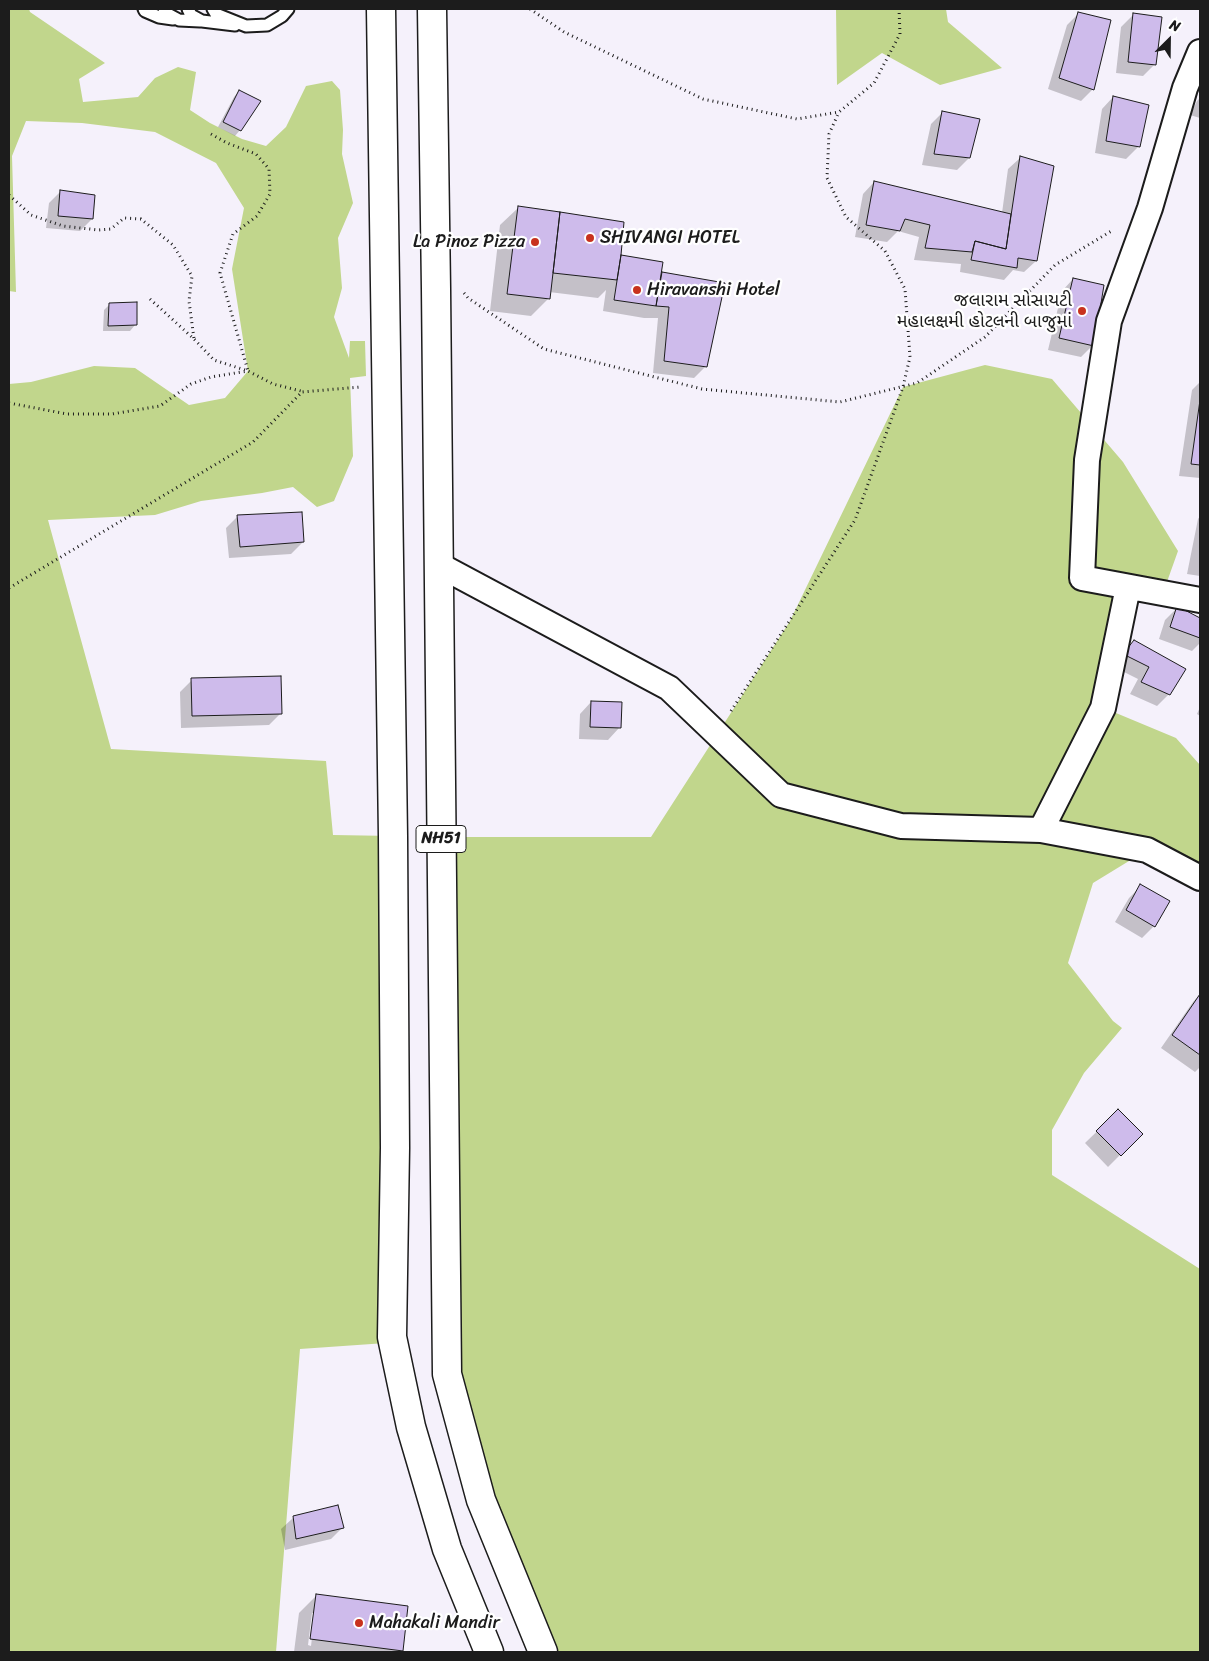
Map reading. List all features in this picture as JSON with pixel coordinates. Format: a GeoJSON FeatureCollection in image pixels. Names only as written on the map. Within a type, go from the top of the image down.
{"type":"FeatureCollection","features":[{"type":"Feature","properties":{"kind":"highway","name":"NH51"},"geometry":{"type":"LineString","coordinates":[[432,9],[447,1374],[482,1500],[543,1652]]}},
{"type":"Feature","properties":{"kind":"highway","name":"NH51"},"geometry":{"type":"LineString","coordinates":[[376,12],[382,49],[393,826],[395,1089],[392,1337],[411,1428],[446,1549],[489,1652]]}},
{"type":"Feature","properties":{"kind":"street"},"geometry":{"type":"LineString","coordinates":[[1200,52],[1185,88],[1150,208],[1109,321],[1087,460],[1082,578],[1200,600]]}},
{"type":"Feature","properties":{"kind":"street"},"geometry":{"type":"LineString","coordinates":[[439,565],[668,688],[781,795],[902,826],[1041,830],[1147,850],[1200,878]]}},
{"type":"Feature","properties":{"kind":"street"},"geometry":{"type":"LineString","coordinates":[[1041,830],[1104,708],[1128,587]]}},
{"type":"Feature","properties":{"kind":"lane"},"geometry":{"type":"LineString","coordinates":[[144,9],[159,17],[246,26],[267,25],[282,16],[288,9]]}},
{"type":"Feature","properties":{"kind":"lane"},"geometry":{"type":"LineString","coordinates":[[164,9],[166,13],[179,20]]}},
{"type":"Feature","properties":{"kind":"lane"},"geometry":{"type":"LineString","coordinates":[[188,9],[192,15],[202,21]]}},
{"type":"Feature","properties":{"kind":"lane"},"geometry":{"type":"LineString","coordinates":[[213,9],[216,14],[246,26]]}},
{"type":"Feature","properties":{"kind":"path"},"geometry":{"type":"LineString","coordinates":[[530,9],[564,32],[703,99],[797,119],[839,112]]}},
{"type":"Feature","properties":{"kind":"path"},"geometry":{"type":"LineString","coordinates":[[716,733],[855,520],[903,386],[910,357],[905,289],[885,251],[846,217],[827,178],[829,134],[839,112],[874,83],[900,34],[899,9]]}},
{"type":"Feature","properties":{"kind":"path"},"geometry":{"type":"LineString","coordinates":[[211,134],[227,143],[256,154],[269,169],[270,194],[257,216],[233,234],[220,273],[248,371]]}},
{"type":"Feature","properties":{"kind":"path"},"geometry":{"type":"LineString","coordinates":[[9,195],[31,214],[63,226],[98,230],[111,229],[124,218],[141,219],[173,245],[192,276],[189,301],[194,339]]}},
{"type":"Feature","properties":{"kind":"path"},"geometry":{"type":"LineString","coordinates":[[436,261],[468,298],[544,349],[702,389],[840,402],[918,383],[985,337],[1055,265],[1150,208]]}},
{"type":"Feature","properties":{"kind":"path"},"geometry":{"type":"LineString","coordinates":[[150,299],[214,360],[248,371],[272,384],[302,392],[386,385]]}},
{"type":"Feature","properties":{"kind":"path"},"geometry":{"type":"LineString","coordinates":[[9,403],[67,414],[112,414],[160,406],[191,384],[211,377],[248,371]]}},
{"type":"Feature","properties":{"kind":"path"},"geometry":{"type":"LineString","coordinates":[[9,588],[253,442],[302,392]]}},
{"type":"Feature","properties":{"kind":"green space"},"geometry":{"type":"Polygon","coordinates":[[[9,9],[29,9],[30,12],[105,63],[79,79],[83,102],[138,97],[155,78],[178,67],[196,72],[190,110],[210,123],[242,139],[266,146],[286,127],[306,86],[332,81],[340,90],[343,130],[342,154],[353,203],[338,238],[342,288],[334,317],[349,358],[350,341],[365,341],[366,376],[350,378],[353,456],[334,501],[317,507],[293,487],[201,501],[155,515],[48,520],[111,749],[326,761],[333,835],[393,836],[386,1343],[300,1349],[276,1652],[9,1652],[9,384],[31,382],[94,366],[135,368],[189,405],[225,398],[248,371],[232,269],[244,208],[216,163],[155,132],[82,123],[26,121],[12,156],[16,292],[9,291],[9,9]]]}},
{"type":"Feature","properties":{"kind":"green space"},"geometry":{"type":"Polygon","coordinates":[[[836,9],[946,9],[948,22],[1002,68],[940,85],[882,53],[837,85],[836,9]]]}},
{"type":"Feature","properties":{"kind":"green space"},"geometry":{"type":"Polygon","coordinates":[[[985,365],[1052,379],[1123,462],[1178,551],[1163,593],[1128,587],[1104,708],[1176,738],[1200,765],[1200,878],[1147,850],[1093,883],[1068,963],[1113,1021],[1122,1028],[1084,1073],[1052,1130],[1052,1175],[1200,1269],[1200,1652],[545,1652],[473,1471],[446,1256],[441,837],[651,837],[790,621],[903,387],[985,365]]]}},
{"type":"Feature","properties":{"kind":"building"},"geometry":{"type":"Polygon","coordinates":[[[1078,12],[1111,20],[1094,90],[1059,78],[1078,12]]]}},
{"type":"Feature","properties":{"kind":"building"},"geometry":{"type":"Polygon","coordinates":[[[1133,13],[1162,17],[1156,65],[1128,62],[1133,13]]]}},
{"type":"Feature","properties":{"kind":"building"},"geometry":{"type":"Polygon","coordinates":[[[239,90],[261,101],[241,131],[223,122],[239,90]]]}},
{"type":"Feature","properties":{"kind":"building"},"geometry":{"type":"Polygon","coordinates":[[[1113,96],[1149,105],[1140,147],[1106,141],[1113,96]]]}},
{"type":"Feature","properties":{"kind":"building"},"geometry":{"type":"Polygon","coordinates":[[[942,111],[980,119],[970,158],[934,154],[942,111]]]}},
{"type":"Feature","properties":{"kind":"building"},"geometry":{"type":"Polygon","coordinates":[[[1020,156],[1054,166],[1037,261],[1018,258],[1017,268],[971,260],[975,241],[1006,249],[1020,156]]]}},
{"type":"Feature","properties":{"kind":"building"},"geometry":{"type":"Polygon","coordinates":[[[874,181],[1011,214],[1006,249],[975,241],[972,252],[925,248],[930,225],[905,219],[900,231],[866,225],[874,181]]]}},
{"type":"Feature","properties":{"kind":"building"},"geometry":{"type":"Polygon","coordinates":[[[60,190],[95,195],[93,219],[58,216],[60,190]]]}},
{"type":"Feature","properties":{"kind":"building","name":"La Pinoz Pizza"},"geometry":{"type":"Polygon","coordinates":[[[518,206],[560,212],[550,299],[507,294],[518,206]]]}},
{"type":"Feature","properties":{"kind":"building","name":"SHIVANGI HOTEL"},"geometry":{"type":"Polygon","coordinates":[[[560,212],[624,222],[617,280],[553,273],[560,212]]]}},
{"type":"Feature","properties":{"kind":"building","name":"Hiravanshi Hotel"},"geometry":{"type":"Polygon","coordinates":[[[621,255],[663,262],[656,306],[614,300],[621,255]]]}},
{"type":"Feature","properties":{"kind":"building"},"geometry":{"type":"Polygon","coordinates":[[[662,272],[725,283],[707,367],[664,361],[669,307],[656,306],[662,272]]]}},
{"type":"Feature","properties":{"kind":"building","name":"જલારામ સોસાયટી મહાલ‌ક્ષમી હોટલની બાજુમાં"},"geometry":{"type":"Polygon","coordinates":[[[1073,278],[1104,285],[1094,346],[1059,338],[1073,278]]]}},
{"type":"Feature","properties":{"kind":"building"},"geometry":{"type":"Polygon","coordinates":[[[137,302],[137,325],[108,326],[109,303],[137,302]]]}},
{"type":"Feature","properties":{"kind":"building"},"geometry":{"type":"Polygon","coordinates":[[[1200,400],[1200,465],[1191,464],[1200,400]]]}},
{"type":"Feature","properties":{"kind":"building"},"geometry":{"type":"Polygon","coordinates":[[[302,512],[304,542],[240,547],[237,515],[302,512]]]}},
{"type":"Feature","properties":{"kind":"building"},"geometry":{"type":"Polygon","coordinates":[[[1177,606],[1200,618],[1200,638],[1170,627],[1177,606]]]}},
{"type":"Feature","properties":{"kind":"building"},"geometry":{"type":"Polygon","coordinates":[[[1134,640],[1186,669],[1170,695],[1141,682],[1149,667],[1123,654],[1134,640]]]}},
{"type":"Feature","properties":{"kind":"building"},"geometry":{"type":"Polygon","coordinates":[[[281,676],[282,714],[192,716],[191,678],[281,676]]]}},
{"type":"Feature","properties":{"kind":"building"},"geometry":{"type":"Polygon","coordinates":[[[591,701],[622,702],[621,728],[590,727],[591,701]]]}},
{"type":"Feature","properties":{"kind":"building"},"geometry":{"type":"Polygon","coordinates":[[[1140,884],[1170,901],[1155,927],[1126,910],[1140,884]]]}},
{"type":"Feature","properties":{"kind":"building"},"geometry":{"type":"Polygon","coordinates":[[[1200,994],[1200,1055],[1172,1035],[1200,994]]]}},
{"type":"Feature","properties":{"kind":"building"},"geometry":{"type":"Polygon","coordinates":[[[1118,1109],[1143,1134],[1121,1156],[1096,1131],[1118,1109]]]}},
{"type":"Feature","properties":{"kind":"building"},"geometry":{"type":"Polygon","coordinates":[[[338,1505],[344,1528],[296,1539],[293,1516],[338,1505]]]}},
{"type":"Feature","properties":{"kind":"building","name":"Mahakali Mandir"},"geometry":{"type":"Polygon","coordinates":[[[316,1594],[408,1606],[403,1651],[310,1639],[316,1594]]]}},
{"type":"Feature","properties":{"kind":"place","name":"SHIVANGI HOTEL"},"geometry":{"type":"Point","coordinates":[590,238]}},
{"type":"Feature","properties":{"kind":"place","name":"La Pinoz Pizza"},"geometry":{"type":"Point","coordinates":[535,242]}},
{"type":"Feature","properties":{"kind":"place","name":"Hiravanshi Hotel"},"geometry":{"type":"Point","coordinates":[637,290]}},
{"type":"Feature","properties":{"kind":"place","name":"જલારામ સોસાયટી મહાલ‌ક્ષમી હોટલની બાજુમાં"},"geometry":{"type":"Point","coordinates":[1082,311]}},
{"type":"Feature","properties":{"kind":"place","name":"Mahakali Mandir"},"geometry":{"type":"Point","coordinates":[359,1623]}}]}
